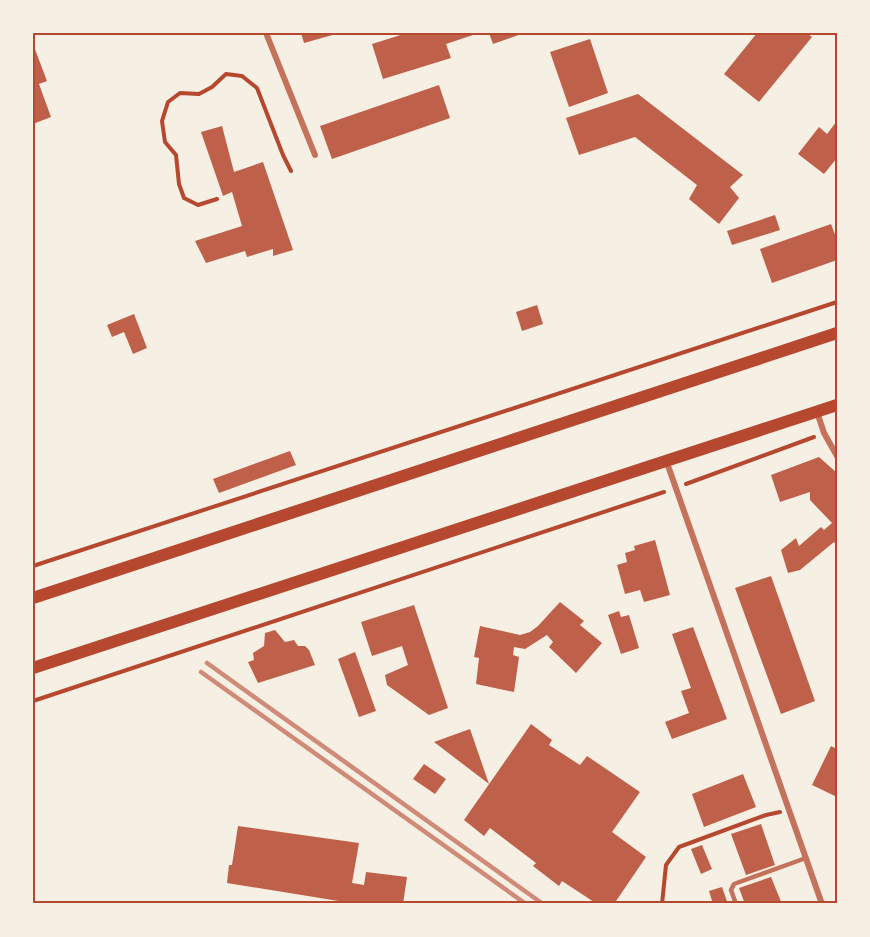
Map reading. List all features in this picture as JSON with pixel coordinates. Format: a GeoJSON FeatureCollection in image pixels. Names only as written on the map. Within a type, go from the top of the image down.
{"type":"FeatureCollection","features":[{"type":"Feature","properties":{"kind":"main road"},"geometry":{"type":"LineString","coordinates":[[33,598],[837,333]]}},
{"type":"Feature","properties":{"kind":"main road"},"geometry":{"type":"LineString","coordinates":[[33,668],[837,405]]}},
{"type":"Feature","properties":{"kind":"street"},"geometry":{"type":"LineString","coordinates":[[266,33],[315,155]]}},
{"type":"Feature","properties":{"kind":"street"},"geometry":{"type":"LineString","coordinates":[[817,412],[824,433],[837,456]]}},
{"type":"Feature","properties":{"kind":"street"},"geometry":{"type":"LineString","coordinates":[[666,460],[822,904]]}},
{"type":"Feature","properties":{"kind":"lane"},"geometry":{"type":"LineString","coordinates":[[736,904],[731,890],[734,884],[806,858]]}},
{"type":"Feature","properties":{"kind":"path"},"geometry":{"type":"LineString","coordinates":[[217,199],[198,205],[184,198],[179,184],[176,155],[165,142],[162,121],[168,102],[180,93],[199,94],[212,87],[226,74],[242,76],[257,88],[291,171]]}},
{"type":"Feature","properties":{"kind":"path"},"geometry":{"type":"LineString","coordinates":[[33,566],[837,302]]}},
{"type":"Feature","properties":{"kind":"path"},"geometry":{"type":"LineString","coordinates":[[33,701],[676,488],[824,433]]}},
{"type":"Feature","properties":{"kind":"path"},"geometry":{"type":"LineString","coordinates":[[662,904],[666,865],[680,847],[766,815]]}},
{"type":"Feature","properties":{"kind":"building"},"geometry":{"type":"Polygon","coordinates":[[[301,33],[336,33],[336,34],[304,43],[301,33]]]}},
{"type":"Feature","properties":{"kind":"building"},"geometry":{"type":"Polygon","coordinates":[[[407,33],[479,33],[446,44],[451,58],[383,79],[372,44],[407,33]]]}},
{"type":"Feature","properties":{"kind":"building"},"geometry":{"type":"Polygon","coordinates":[[[489,33],[524,33],[493,44],[489,33]]]}},
{"type":"Feature","properties":{"kind":"building"},"geometry":{"type":"Polygon","coordinates":[[[757,33],[807,33],[812,37],[759,102],[724,74],[757,33]]]}},
{"type":"Feature","properties":{"kind":"building"},"geometry":{"type":"Polygon","coordinates":[[[590,39],[608,93],[569,107],[550,52],[590,39]]]}},
{"type":"Feature","properties":{"kind":"building"},"geometry":{"type":"Polygon","coordinates":[[[33,44],[47,81],[39,84],[51,117],[33,124],[33,44]]]}},
{"type":"Feature","properties":{"kind":"building"},"geometry":{"type":"Polygon","coordinates":[[[439,85],[450,118],[332,159],[320,126],[439,85]]]}},
{"type":"Feature","properties":{"kind":"building"},"geometry":{"type":"Polygon","coordinates":[[[638,94],[743,175],[730,187],[739,198],[719,224],[689,199],[697,185],[635,137],[579,155],[566,118],[638,94]]]}},
{"type":"Feature","properties":{"kind":"building"},"geometry":{"type":"Polygon","coordinates":[[[837,121],[837,158],[824,174],[798,154],[819,127],[827,134],[837,121]]]}},
{"type":"Feature","properties":{"kind":"building"},"geometry":{"type":"Polygon","coordinates":[[[222,126],[234,172],[263,162],[293,250],[273,256],[273,249],[247,257],[245,251],[206,263],[195,241],[242,226],[232,192],[223,196],[201,132],[222,126]]]}},
{"type":"Feature","properties":{"kind":"building"},"geometry":{"type":"Polygon","coordinates":[[[775,215],[780,230],[732,245],[727,231],[775,215]]]}},
{"type":"Feature","properties":{"kind":"building"},"geometry":{"type":"Polygon","coordinates":[[[831,224],[837,240],[837,260],[772,283],[760,249],[831,224]]]}},
{"type":"Feature","properties":{"kind":"building"},"geometry":{"type":"Polygon","coordinates":[[[537,305],[543,324],[522,331],[516,312],[537,305]]]}},
{"type":"Feature","properties":{"kind":"building"},"geometry":{"type":"Polygon","coordinates":[[[134,314],[147,348],[133,354],[124,332],[112,337],[107,325],[134,314]]]}},
{"type":"Feature","properties":{"kind":"building"},"geometry":{"type":"Polygon","coordinates":[[[290,451],[296,465],[219,493],[213,479],[290,451]]]}},
{"type":"Feature","properties":{"kind":"building"},"geometry":{"type":"Polygon","coordinates":[[[819,457],[837,473],[837,545],[834,542],[800,570],[788,573],[781,550],[796,538],[799,546],[821,527],[824,530],[832,523],[810,500],[810,492],[780,502],[771,475],[819,457]]]}},
{"type":"Feature","properties":{"kind":"building"},"geometry":{"type":"Polygon","coordinates":[[[655,540],[670,595],[644,602],[640,590],[625,594],[617,565],[627,562],[625,553],[635,550],[634,546],[655,540]]]}},
{"type":"Feature","properties":{"kind":"building"},"geometry":{"type":"Polygon","coordinates":[[[771,576],[815,701],[781,714],[735,588],[771,576]]]}},
{"type":"Feature","properties":{"kind":"building"},"geometry":{"type":"Polygon","coordinates":[[[560,602],[584,621],[580,625],[602,643],[576,673],[549,647],[553,642],[547,635],[525,649],[514,647],[513,655],[519,657],[514,692],[476,684],[479,658],[474,657],[480,626],[520,635],[530,632],[560,602]]]}},
{"type":"Feature","properties":{"kind":"building"},"geometry":{"type":"Polygon","coordinates":[[[414,605],[448,708],[429,715],[387,685],[385,675],[408,665],[402,646],[372,656],[361,622],[414,605]]]}},
{"type":"Feature","properties":{"kind":"building"},"geometry":{"type":"Polygon","coordinates":[[[619,611],[621,617],[629,615],[639,648],[621,654],[608,615],[619,611]]]}},
{"type":"Feature","properties":{"kind":"building"},"geometry":{"type":"Polygon","coordinates":[[[693,627],[727,719],[672,739],[665,722],[689,713],[681,691],[691,688],[672,634],[693,627]]]}},
{"type":"Feature","properties":{"kind":"building"},"geometry":{"type":"Polygon","coordinates":[[[275,630],[285,642],[294,640],[298,646],[305,646],[315,665],[258,683],[248,662],[254,660],[253,653],[264,646],[265,633],[275,630]]]}},
{"type":"Feature","properties":{"kind":"building"},"geometry":{"type":"Polygon","coordinates":[[[355,652],[376,711],[359,717],[338,659],[355,652]]]}},
{"type":"Feature","properties":{"kind":"building"},"geometry":{"type":"Polygon","coordinates":[[[531,724],[552,740],[549,745],[580,765],[587,756],[640,792],[612,832],[646,857],[614,904],[597,904],[562,881],[559,886],[533,866],[536,863],[490,828],[484,836],[464,820],[531,724]]]}},
{"type":"Feature","properties":{"kind":"building"},"geometry":{"type":"Polygon","coordinates":[[[470,729],[489,784],[434,742],[470,729]]]}},
{"type":"Feature","properties":{"kind":"building"},"geometry":{"type":"Polygon","coordinates":[[[831,746],[837,749],[837,797],[812,785],[831,746]]]}},
{"type":"Feature","properties":{"kind":"building"},"geometry":{"type":"Polygon","coordinates":[[[424,764],[446,779],[435,794],[413,779],[424,764]]]}},
{"type":"Feature","properties":{"kind":"building"},"geometry":{"type":"Polygon","coordinates":[[[743,774],[756,807],[704,827],[692,794],[743,774]]]}},
{"type":"Feature","properties":{"kind":"building"},"geometry":{"type":"Polygon","coordinates":[[[761,824],[775,865],[746,875],[731,834],[761,824]]]}},
{"type":"Feature","properties":{"kind":"building"},"geometry":{"type":"Polygon","coordinates":[[[238,826],[359,843],[352,883],[364,885],[366,872],[407,877],[403,904],[357,904],[227,883],[238,826]]]}},
{"type":"Feature","properties":{"kind":"building"},"geometry":{"type":"Polygon","coordinates":[[[702,845],[712,869],[701,874],[691,849],[702,845]]]}},
{"type":"Feature","properties":{"kind":"building"},"geometry":{"type":"Polygon","coordinates":[[[771,877],[782,904],[745,904],[739,888],[771,877]]]}},
{"type":"Feature","properties":{"kind":"building"},"geometry":{"type":"Polygon","coordinates":[[[722,887],[728,904],[713,904],[709,891],[722,887]]]}},
{"type":"Feature","properties":{"kind":"railway"},"geometry":{"type":"LineString","coordinates":[[207,663],[543,904]]}},
{"type":"Feature","properties":{"kind":"railway"},"geometry":{"type":"LineString","coordinates":[[201,672],[526,904]]}}]}
